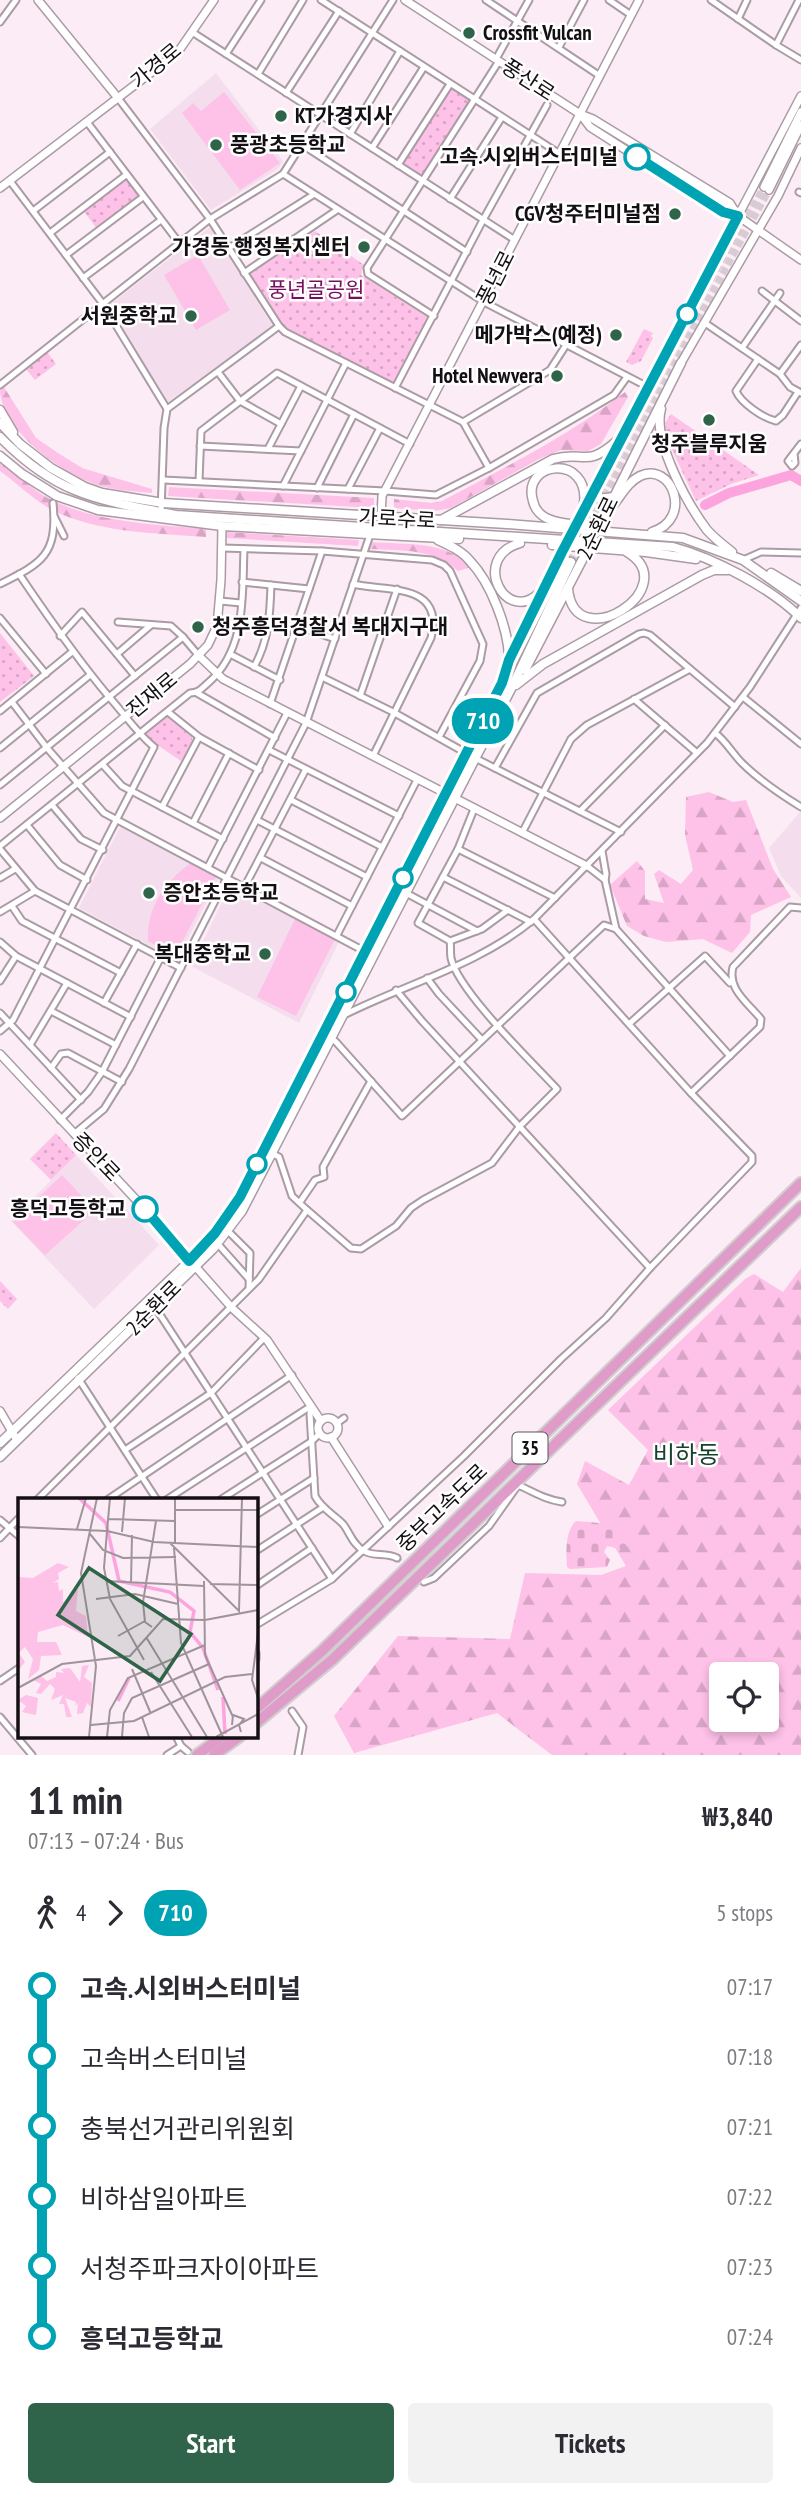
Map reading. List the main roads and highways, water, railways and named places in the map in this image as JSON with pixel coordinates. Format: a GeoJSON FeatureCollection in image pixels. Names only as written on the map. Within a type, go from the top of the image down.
{"type":"FeatureCollection","features":[{"type":"Feature","properties":{"kind":"highway","name":"중부고속도로"},"geometry":{"type":"LineString","coordinates":[[257,1708],[323,1651],[801,1184]]}},
{"type":"Feature","properties":{"kind":"highway","name":"중부고속도로"},"geometry":{"type":"LineString","coordinates":[[257,1722],[333,1659],[801,1207]]}},
{"type":"Feature","properties":{"kind":"highway"},"geometry":{"type":"LineString","coordinates":[[193,1754],[220,1738]]}},
{"type":"Feature","properties":{"kind":"highway"},"geometry":{"type":"LineString","coordinates":[[214,1755],[237,1738]]}},
{"type":"Feature","properties":{"kind":"main road","name":"2순환로"},"geometry":{"type":"LineString","coordinates":[[502,683],[509,660],[566,544],[738,216]]}},
{"type":"Feature","properties":{"kind":"main road","name":"2순환로"},"geometry":{"type":"LineString","coordinates":[[511,690],[528,667],[681,363],[660,414],[661,441],[702,523],[718,541],[743,560]]}},
{"type":"Feature","properties":{"kind":"main road"},"geometry":{"type":"LineString","coordinates":[[0,410],[20,444]]}},
{"type":"Feature","properties":{"kind":"main road","name":"가로수로"},"geometry":{"type":"LineString","coordinates":[[0,423],[20,444],[51,468],[85,487],[162,508],[176,515],[541,539],[566,544]]}},
{"type":"Feature","properties":{"kind":"main road","name":"가로수로"},"geometry":{"type":"LineString","coordinates":[[0,437],[44,475],[104,501],[162,508],[542,527],[599,526],[683,538],[743,560],[801,601]]}},
{"type":"Feature","properties":{"kind":"main road"},"geometry":{"type":"LineString","coordinates":[[438,521],[553,458],[594,457],[622,437]]}},
{"type":"Feature","properties":{"kind":"main road"},"geometry":{"type":"LineString","coordinates":[[0,456],[57,496],[79,505],[123,514],[191,521]]}},
{"type":"Feature","properties":{"kind":"main road"},"geometry":{"type":"LineString","coordinates":[[575,527],[542,515],[532,498],[534,481],[549,469],[565,469],[578,478],[585,492],[583,511]]}},
{"type":"Feature","properties":{"kind":"main road"},"geometry":{"type":"LineString","coordinates":[[599,526],[632,482],[642,475],[653,475],[670,485],[676,503],[670,520],[652,532]]}},
{"type":"Feature","properties":{"kind":"main road"},"geometry":{"type":"LineString","coordinates":[[595,488],[601,499],[613,497]]}},
{"type":"Feature","properties":{"kind":"main road"},"geometry":{"type":"LineString","coordinates":[[123,514],[162,508]]}},
{"type":"Feature","properties":{"kind":"main road"},"geometry":{"type":"LineString","coordinates":[[176,515],[191,521]]}},
{"type":"Feature","properties":{"kind":"main road","name":"가로수로"},"geometry":{"type":"LineString","coordinates":[[191,521],[222,526],[520,543],[666,546],[690,553],[730,571],[800,615]]}},
{"type":"Feature","properties":{"kind":"main road"},"geometry":{"type":"LineString","coordinates":[[541,539],[546,535],[542,527],[561,523]]}},
{"type":"Feature","properties":{"kind":"main road"},"geometry":{"type":"LineString","coordinates":[[599,526],[681,534],[702,539],[801,591]]}},
{"type":"Feature","properties":{"kind":"main road"},"geometry":{"type":"LineString","coordinates":[[432,538],[460,552],[480,573],[507,631],[509,660]]}},
{"type":"Feature","properties":{"kind":"main road"},"geometry":{"type":"LineString","coordinates":[[520,543],[505,551],[496,565],[495,579],[503,593],[513,600],[527,601],[538,594],[549,578]]}},
{"type":"Feature","properties":{"kind":"main road"},"geometry":{"type":"LineString","coordinates":[[590,545],[716,564]]}},
{"type":"Feature","properties":{"kind":"main road"},"geometry":{"type":"LineString","coordinates":[[568,589],[573,606],[589,619],[604,618],[626,606],[641,592],[645,577],[639,561],[625,550]]}},
{"type":"Feature","properties":{"kind":"main road","name":"2순환로"},"geometry":{"type":"LineString","coordinates":[[0,1443],[74,1372],[192,1264],[217,1243],[242,1212],[273,1154],[328,1036],[366,952],[449,796],[475,758],[511,690],[568,561],[466,752],[449,796],[406,893],[344,1015],[328,1036],[240,1197],[192,1264],[155,1307],[0,1457]]}},
{"type":"Feature","properties":{"kind":"main road"},"geometry":{"type":"LineString","coordinates":[[511,690],[537,668],[702,575],[716,570],[730,571]]}},
{"type":"Feature","properties":{"kind":"main road"},"geometry":{"type":"LineString","coordinates":[[762,590],[769,584],[770,578]]}},
{"type":"Feature","properties":{"kind":"waterway"},"geometry":{"type":"LineString","coordinates":[[705,505],[729,493],[791,475],[801,481]]}},
{"type":"Feature","properties":{"kind":"tunnel"},"geometry":{"type":"LineString","coordinates":[[565,559],[699,300],[764,187]]}},
{"type":"Feature","properties":{"kind":"tunnel"},"geometry":{"type":"LineString","coordinates":[[571,562],[707,302],[769,190]]}},
{"type":"Feature","properties":{"kind":"tunnel"},"geometry":{"type":"LineString","coordinates":[[397,1558],[418,1577]]}},
{"type":"Feature","properties":{"kind":"place","name":"Crossfit Vulcan"},"geometry":{"type":"Point","coordinates":[469,33]}},
{"type":"Feature","properties":{"kind":"place","name":"KT가경지사"},"geometry":{"type":"Point","coordinates":[281,116]}},
{"type":"Feature","properties":{"kind":"place","name":"풍광초등학교"},"geometry":{"type":"Point","coordinates":[216,145]}},
{"type":"Feature","properties":{"kind":"place","name":"고속.시외버스터미널"},"geometry":{"type":"Point","coordinates":[637,157]}},
{"type":"Feature","properties":{"kind":"place","name":"CGV청주터미널점"},"geometry":{"type":"Point","coordinates":[675,214]}},
{"type":"Feature","properties":{"kind":"place","name":"가경동 행정복지센터"},"geometry":{"type":"Point","coordinates":[364,247]}},
{"type":"Feature","properties":{"kind":"place","name":"서원중학교"},"geometry":{"type":"Point","coordinates":[191,316]}},
{"type":"Feature","properties":{"kind":"place","name":"메가박스(예정)"},"geometry":{"type":"Point","coordinates":[616,335]}},
{"type":"Feature","properties":{"kind":"place","name":"Hotel Newvera"},"geometry":{"type":"Point","coordinates":[557,376]}},
{"type":"Feature","properties":{"kind":"place","name":"청주블루지움"},"geometry":{"type":"Point","coordinates":[709,420]}},
{"type":"Feature","properties":{"kind":"place","name":"청주흥덕경찰서 복대지구대"},"geometry":{"type":"Point","coordinates":[198,627]}},
{"type":"Feature","properties":{"kind":"place","name":"증안초등학교"},"geometry":{"type":"Point","coordinates":[149,893]}},
{"type":"Feature","properties":{"kind":"place","name":"복대중학교"},"geometry":{"type":"Point","coordinates":[265,954]}},
{"type":"Feature","properties":{"kind":"place","name":"흥덕고등학교"},"geometry":{"type":"Point","coordinates":[145,1209]}},
{"type":"Feature","properties":{"kind":"district","name":"비하동"},"geometry":{"type":"Point","coordinates":[686,1455]}},
{"type":"Feature","properties":{"kind":"park label","name":"풍년골공원"},"geometry":{"type":"Point","coordinates":[316,290]}}]}
